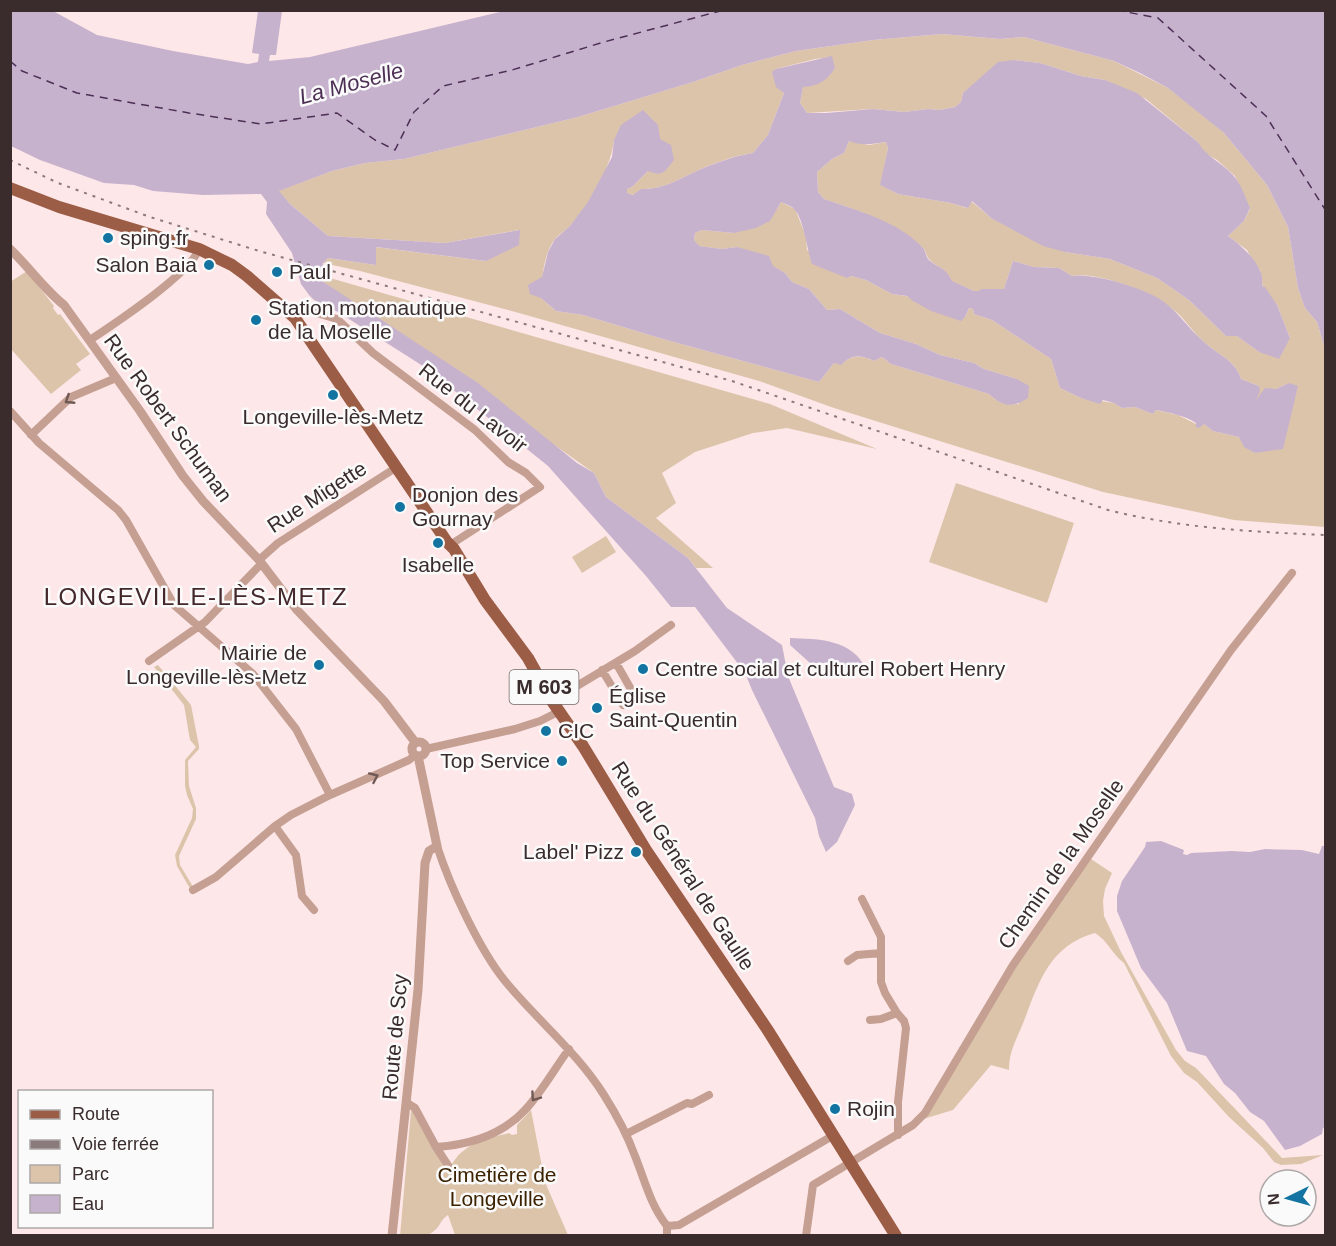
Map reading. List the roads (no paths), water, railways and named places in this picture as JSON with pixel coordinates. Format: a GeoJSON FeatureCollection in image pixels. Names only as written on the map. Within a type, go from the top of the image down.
{"type":"FeatureCollection","features":[{"type":"Feature","properties":{"kind":"main road","name":"Rue du Général de Gaulle"},"geometry":{"type":"LineString","coordinates":[[10,188],[59,207],[199,249],[232,265],[295,318],[458,554],[505,629],[528,658],[645,850],[767,1029],[851,1162]]}},
{"type":"Feature","properties":{"kind":"main road","name":"M 603"},"geometry":{"type":"LineString","coordinates":[[851,1162],[896,1236]]}},
{"type":"Feature","properties":{"kind":"street","name":"Rue Robert Schuman"},"geometry":{"type":"LineString","coordinates":[[10,249],[30,267],[54,297],[64,305],[183,476],[203,501],[260,562],[297,610],[384,701],[415,742]]}},
{"type":"Feature","properties":{"kind":"street"},"geometry":{"type":"LineString","coordinates":[[90,340],[178,275],[197,256],[199,249]]}},
{"type":"Feature","properties":{"kind":"street","name":"Rue du Lavoir"},"geometry":{"type":"LineString","coordinates":[[295,318],[304,311],[310,311],[337,319],[373,353],[475,430],[508,462],[526,473],[540,488],[450,545]]}},
{"type":"Feature","properties":{"kind":"street"},"geometry":{"type":"LineString","coordinates":[[31,435],[72,398],[116,378]]}},
{"type":"Feature","properties":{"kind":"street"},"geometry":{"type":"LineString","coordinates":[[10,411],[39,443],[118,510],[174,605],[253,674],[296,729],[330,795]]}},
{"type":"Feature","properties":{"kind":"street","name":"Rue Migette"},"geometry":{"type":"LineString","coordinates":[[149,661],[206,622],[278,543],[398,467]]}},
{"type":"Feature","properties":{"kind":"street","name":"Chemin de la Moselle"},"geometry":{"type":"LineString","coordinates":[[806,1236],[813,1185],[914,1125],[925,1113],[1013,965],[1231,650],[1292,573]]}},
{"type":"Feature","properties":{"kind":"street"},"geometry":{"type":"LineString","coordinates":[[193,890],[216,877],[275,826],[330,795],[400,765],[424,753],[426,749],[540,721],[602,670],[671,625]]}},
{"type":"Feature","properties":{"kind":"street"},"geometry":{"type":"LineString","coordinates":[[602,670],[623,705],[636,698],[616,663]]}},
{"type":"Feature","properties":{"kind":"street"},"geometry":{"type":"LineString","coordinates":[[426,749],[422,743],[415,742],[411,748],[417,756],[437,846],[457,896],[498,971],[569,1049],[604,1095],[626,1134],[656,1211],[667,1226],[667,1236]]}},
{"type":"Feature","properties":{"kind":"street"},"geometry":{"type":"LineString","coordinates":[[275,826],[296,855],[302,896],[314,910]]}},
{"type":"Feature","properties":{"kind":"street","name":"Route de Scy"},"geometry":{"type":"LineString","coordinates":[[392,1236],[419,979],[425,863],[429,851],[437,846]]}},
{"type":"Feature","properties":{"kind":"street"},"geometry":{"type":"LineString","coordinates":[[862,899],[881,937],[881,982],[906,1028],[897,1102],[898,1135]]}},
{"type":"Feature","properties":{"kind":"street"},"geometry":{"type":"LineString","coordinates":[[848,961],[857,955],[881,953]]}},
{"type":"Feature","properties":{"kind":"street"},"geometry":{"type":"LineString","coordinates":[[870,1020],[897,1013]]}},
{"type":"Feature","properties":{"kind":"street"},"geometry":{"type":"LineString","coordinates":[[436,1148],[470,1143],[512,1122],[526,1110],[569,1049]]}},
{"type":"Feature","properties":{"kind":"street"},"geometry":{"type":"LineString","coordinates":[[626,1134],[709,1095]]}},
{"type":"Feature","properties":{"kind":"street"},"geometry":{"type":"LineString","coordinates":[[407,1103],[415,1108],[436,1148],[451,1170]]}},
{"type":"Feature","properties":{"kind":"street"},"geometry":{"type":"LineString","coordinates":[[667,1226],[679,1225],[834,1135]]}},
{"type":"Feature","properties":{"kind":"water","name":"La Moselle"},"geometry":{"type":"Polygon","coordinates":[[[10,11],[53,11],[97,35],[248,64],[258,62],[259,54],[252,53],[258,11],[282,11],[276,55],[270,55],[269,61],[310,57],[504,11],[1325,11],[1325,349],[1317,322],[1305,308],[1298,288],[1288,227],[1267,185],[1224,133],[1168,88],[1140,73],[1114,61],[1024,37],[1000,39],[942,34],[873,40],[796,51],[742,65],[578,117],[404,159],[365,163],[332,171],[279,191],[290,204],[328,236],[445,243],[520,230],[519,245],[486,261],[376,247],[376,265],[328,258],[323,263],[322,281],[478,383],[577,463],[594,473],[606,497],[688,558],[727,608],[782,645],[788,676],[834,787],[852,794],[855,805],[837,842],[826,852],[815,818],[745,673],[695,607],[671,607],[548,466],[426,368],[338,312],[314,300],[301,284],[292,253],[266,214],[267,202],[261,194],[203,195],[153,191],[134,185],[104,183],[40,160],[11,146],[10,11]]]}},
{"type":"Feature","properties":{"kind":"water"},"geometry":{"type":"Polygon","coordinates":[[[832,56],[835,68],[829,76],[818,84],[803,87],[800,103],[807,113],[873,109],[904,112],[955,107],[961,102],[963,93],[998,62],[1014,60],[1040,63],[1081,76],[1105,80],[1137,93],[1198,142],[1235,178],[1250,208],[1244,221],[1228,236],[1252,257],[1261,273],[1263,287],[1277,305],[1290,338],[1279,359],[1259,352],[1237,336],[1226,336],[1189,300],[1157,278],[1110,259],[1043,246],[991,218],[972,201],[968,208],[898,194],[880,185],[888,148],[886,142],[863,144],[849,141],[844,153],[832,159],[817,172],[818,192],[824,199],[863,212],[902,231],[923,248],[929,260],[944,270],[952,281],[974,291],[1004,289],[1013,261],[1034,267],[1059,268],[1072,276],[1106,279],[1156,297],[1174,311],[1208,346],[1230,362],[1241,379],[1259,386],[1260,391],[1256,400],[1265,388],[1276,389],[1289,383],[1298,386],[1283,449],[1255,453],[1244,447],[1239,437],[1213,431],[1204,424],[1199,428],[1196,427],[1196,423],[1182,416],[1156,410],[1153,414],[1135,407],[1122,408],[1103,400],[1100,404],[1060,388],[1051,359],[992,320],[974,314],[973,309],[969,308],[961,321],[931,311],[907,296],[892,294],[866,280],[851,276],[847,278],[812,264],[803,227],[797,214],[792,207],[781,202],[770,221],[756,228],[734,233],[702,230],[695,233],[694,240],[699,246],[722,249],[737,247],[769,256],[773,266],[785,273],[792,282],[809,289],[827,310],[840,309],[880,333],[1017,379],[1029,386],[1028,398],[1017,404],[1007,405],[989,394],[891,364],[882,357],[874,361],[857,357],[841,365],[834,363],[819,382],[583,315],[556,311],[541,298],[530,294],[528,285],[542,277],[548,252],[555,239],[570,226],[588,202],[612,157],[614,140],[621,125],[643,110],[658,125],[660,139],[671,145],[674,160],[661,173],[648,171],[627,189],[627,193],[633,195],[641,189],[664,186],[719,162],[753,153],[768,135],[784,93],[776,87],[772,72],[776,69],[832,56]]]}},
{"type":"Feature","properties":{"kind":"water"},"geometry":{"type":"Polygon","coordinates":[[[790,638],[823,640],[843,646],[860,659],[866,669],[858,673],[824,663],[810,663],[790,645],[790,638]]]}},
{"type":"Feature","properties":{"kind":"water"},"geometry":{"type":"Polygon","coordinates":[[[1161,841],[1184,850],[1183,854],[1187,855],[1232,851],[1250,852],[1265,849],[1302,850],[1319,854],[1322,846],[1325,846],[1325,1127],[1322,1134],[1300,1146],[1285,1150],[1264,1121],[1250,1112],[1235,1093],[1224,1084],[1206,1056],[1187,1051],[1167,1003],[1141,968],[1117,911],[1117,896],[1122,881],[1146,842],[1161,841]]]}},
{"type":"Feature","properties":{"kind":"railway"},"geometry":{"type":"LineString","coordinates":[[10,160],[58,183],[150,217],[259,251],[732,381],[1108,510],[1189,525],[1243,531],[1326,535]]}},
{"type":"Feature","properties":{"kind":"place","name":"sping.fr"},"geometry":{"type":"Point","coordinates":[108,238]}},
{"type":"Feature","properties":{"kind":"place","name":"Salon Baia"},"geometry":{"type":"Point","coordinates":[209,265]}},
{"type":"Feature","properties":{"kind":"place","name":"Paul"},"geometry":{"type":"Point","coordinates":[277,272]}},
{"type":"Feature","properties":{"kind":"place","name":"Station motonautique de la Moselle"},"geometry":{"type":"Point","coordinates":[256,320]}},
{"type":"Feature","properties":{"kind":"place","name":"Longeville-lès-Metz"},"geometry":{"type":"Point","coordinates":[333,395]}},
{"type":"Feature","properties":{"kind":"place","name":"Donjon des Gournay"},"geometry":{"type":"Point","coordinates":[400,507]}},
{"type":"Feature","properties":{"kind":"place","name":"Isabelle"},"geometry":{"type":"Point","coordinates":[438,543]}},
{"type":"Feature","properties":{"kind":"place","name":"Mairie de Longeville-lès-Metz"},"geometry":{"type":"Point","coordinates":[319,665]}},
{"type":"Feature","properties":{"kind":"place","name":"Centre social et culturel Robert Henry"},"geometry":{"type":"Point","coordinates":[643,669]}},
{"type":"Feature","properties":{"kind":"place","name":"Église Saint-Quentin"},"geometry":{"type":"Point","coordinates":[597,708]}},
{"type":"Feature","properties":{"kind":"place","name":"CIC"},"geometry":{"type":"Point","coordinates":[546,731]}},
{"type":"Feature","properties":{"kind":"place","name":"Top Service"},"geometry":{"type":"Point","coordinates":[562,761]}},
{"type":"Feature","properties":{"kind":"place","name":"Label' Pizz"},"geometry":{"type":"Point","coordinates":[636,852]}},
{"type":"Feature","properties":{"kind":"place","name":"Rojin"},"geometry":{"type":"Point","coordinates":[835,1109]}},
{"type":"Feature","properties":{"kind":"district","name":"LONGEVILLE-LÈS-METZ"},"geometry":{"type":"Point","coordinates":[196,597]}},
{"type":"Feature","properties":{"kind":"park label","name":"Cimetière de Longeville"},"geometry":{"type":"Point","coordinates":[497,1187]}}]}
